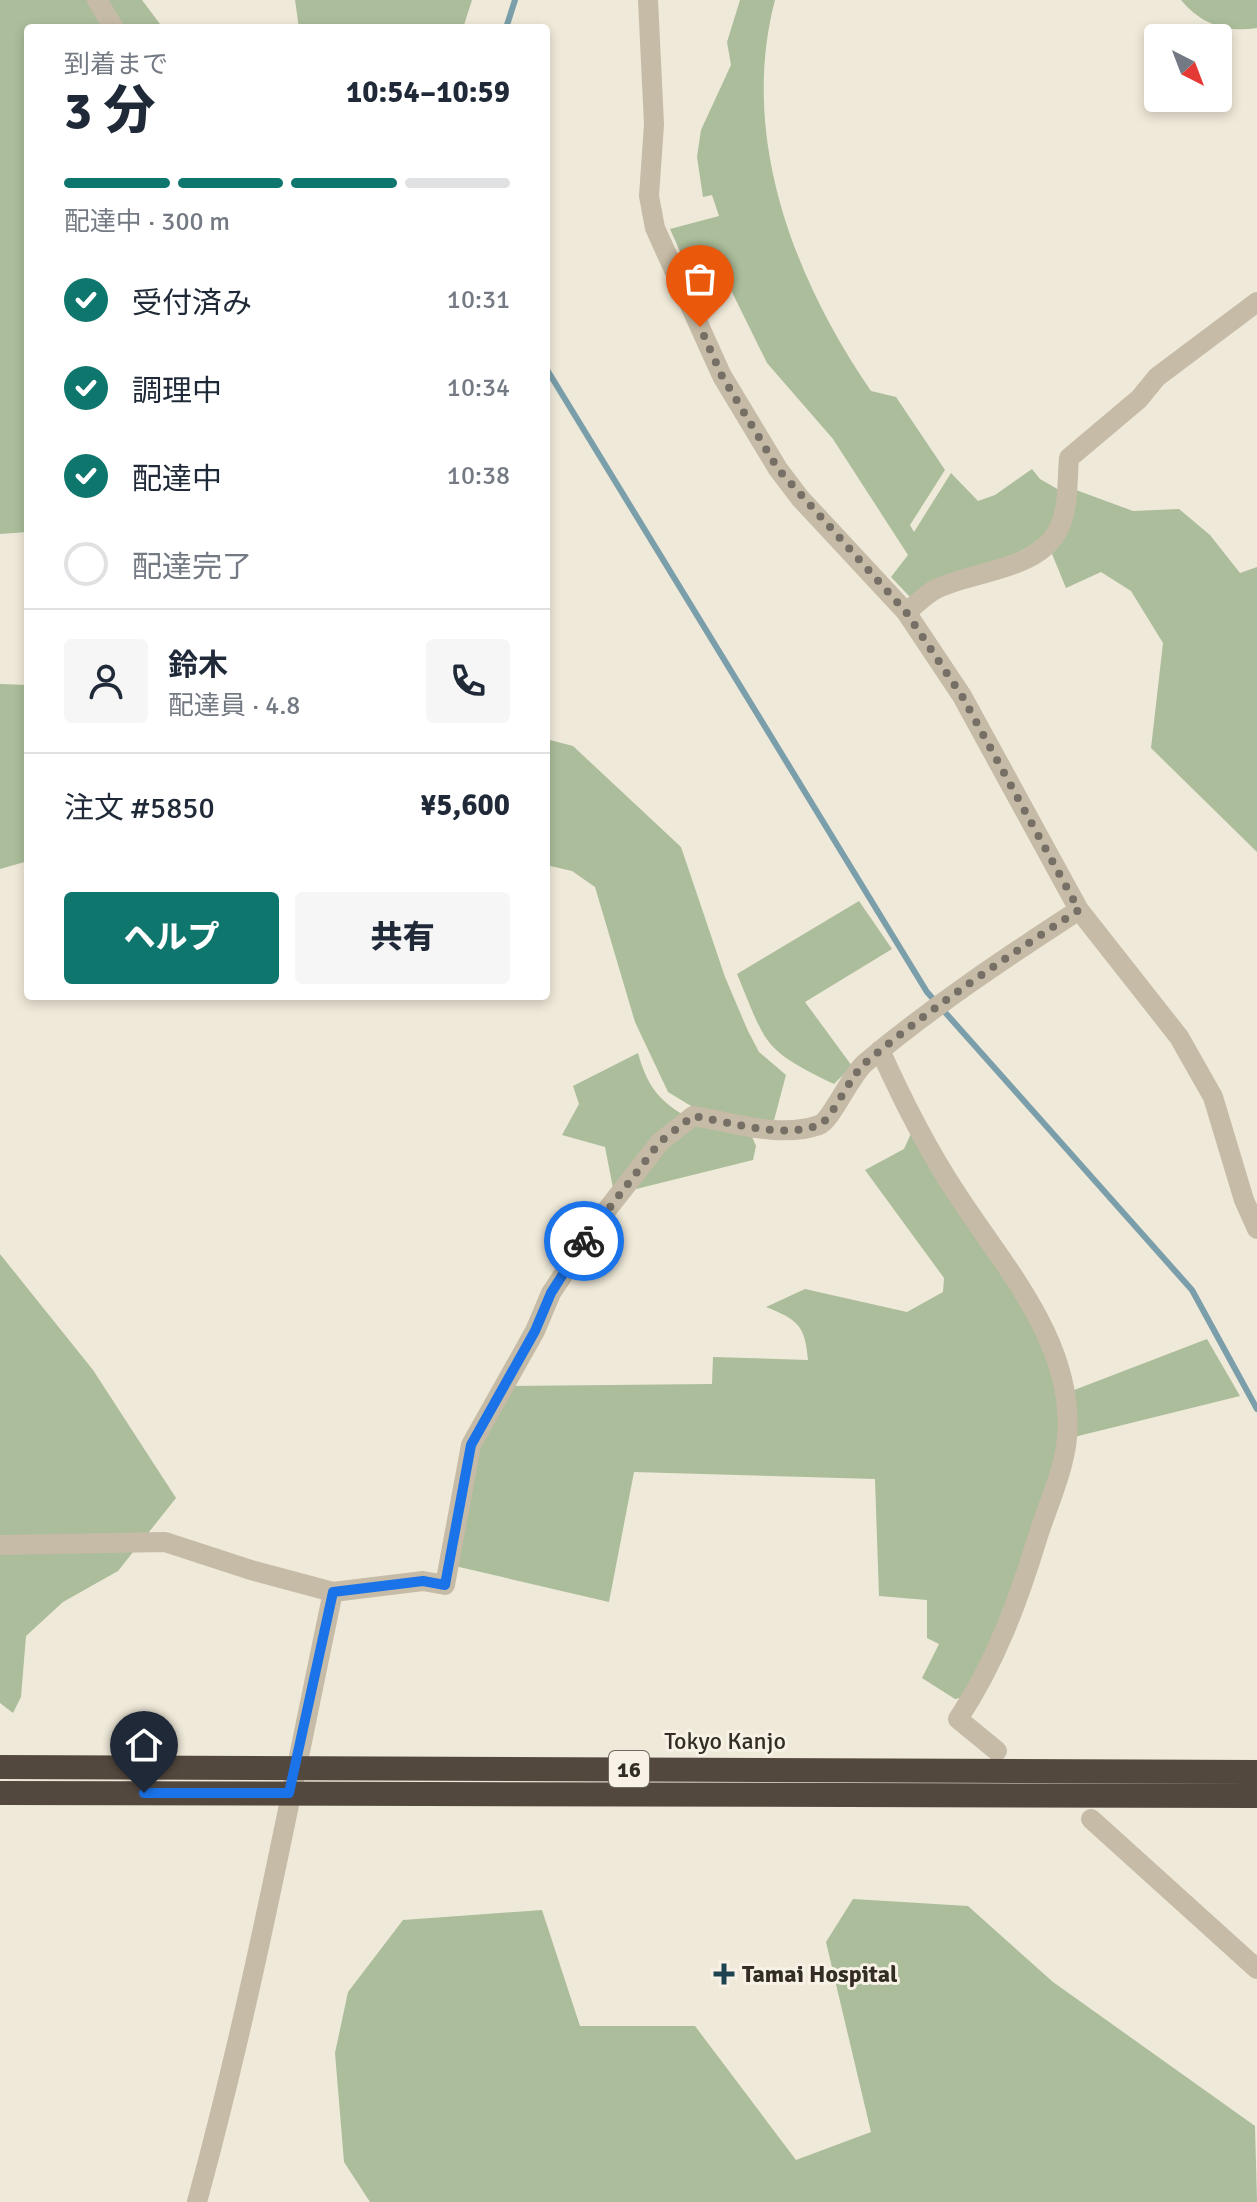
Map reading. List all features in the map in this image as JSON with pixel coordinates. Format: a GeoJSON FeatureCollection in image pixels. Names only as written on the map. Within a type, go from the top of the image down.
{"type":"FeatureCollection","features":[{"type":"Feature","properties":{"kind":"highway","name":"Tokyo Kanjo"},"geometry":{"type":"LineString","coordinates":[[0,1767],[1257,1772]]}},
{"type":"Feature","properties":{"kind":"highway","name":"16"},"geometry":{"type":"LineString","coordinates":[[0,1793],[1257,1796]]}},
{"type":"Feature","properties":{"kind":"street"},"geometry":{"type":"LineString","coordinates":[[97,0],[112,24]]}},
{"type":"Feature","properties":{"kind":"street"},"geometry":{"type":"LineString","coordinates":[[648,0],[654,124],[649,196],[655,228],[722,376],[778,469],[906,612],[962,696],[1079,910],[1179,1037],[1213,1097],[1244,1200],[1257,1229]]}},
{"type":"Feature","properties":{"kind":"street"},"geometry":{"type":"LineString","coordinates":[[906,612],[935,589],[983,575],[1035,554],[1049,544],[1060,528],[1066,508],[1069,458],[1139,399],[1157,377],[1257,302]]}},
{"type":"Feature","properties":{"kind":"street"},"geometry":{"type":"LineString","coordinates":[[0,1545],[165,1542],[333,1592],[423,1581],[445,1585],[471,1445],[576,1252],[660,1142],[693,1116],[787,1131],[821,1125],[828,1119],[841,1091],[858,1069],[880,1050],[938,1003],[1079,910]]}},
{"type":"Feature","properties":{"kind":"street"},"geometry":{"type":"LineString","coordinates":[[880,1050],[936,1160],[1027,1295],[1050,1344],[1064,1393],[1067,1438],[1024,1585],[977,1691],[958,1719],[997,1751]]}},
{"type":"Feature","properties":{"kind":"street"},"geometry":{"type":"LineString","coordinates":[[197,2202],[255,1978],[289,1793],[333,1592]]}},
{"type":"Feature","properties":{"kind":"street"},"geometry":{"type":"LineString","coordinates":[[1091,1819],[1257,1969]]}},
{"type":"Feature","properties":{"kind":"green space"},"geometry":{"type":"Polygon","coordinates":[[[0,0],[142,0],[160,24],[24,24],[24,532],[0,534],[0,0]]]}},
{"type":"Feature","properties":{"kind":"green space"},"geometry":{"type":"Polygon","coordinates":[[[295,0],[472,0],[464,24],[298,24],[295,0]]]}},
{"type":"Feature","properties":{"kind":"green space"},"geometry":{"type":"Polygon","coordinates":[[[740,0],[775,0],[766,51],[764,103],[769,154],[797,254],[818,302],[871,391],[896,397],[945,470],[910,525],[914,532],[951,473],[978,501],[995,495],[1032,469],[1040,479],[1059,490],[1056,513],[1047,530],[1033,543],[1016,553],[936,580],[911,598],[891,577],[908,555],[833,439],[767,363],[729,286],[700,296],[670,229],[719,216],[712,195],[703,197],[697,157],[701,130],[731,65],[727,42],[740,0]]]}},
{"type":"Feature","properties":{"kind":"green space"},"geometry":{"type":"Polygon","coordinates":[[[1181,0],[1257,0],[1257,28],[1235,29],[1232,29],[1232,24],[1213,24],[1181,0]]]}},
{"type":"Feature","properties":{"kind":"green space"},"geometry":{"type":"Polygon","coordinates":[[[1076,490],[1133,511],[1179,509],[1210,535],[1240,573],[1257,567],[1257,852],[1151,748],[1163,643],[1131,591],[1101,572],[1066,588],[1052,554],[1064,535],[1076,490]]]}},
{"type":"Feature","properties":{"kind":"green space"},"geometry":{"type":"Polygon","coordinates":[[[0,684],[24,685],[24,862],[0,869],[0,684]]]}},
{"type":"Feature","properties":{"kind":"green space"},"geometry":{"type":"Polygon","coordinates":[[[550,740],[573,746],[681,847],[725,977],[748,1031],[759,1052],[786,1075],[773,1124],[696,1109],[668,1092],[635,1022],[595,887],[572,871],[550,866],[550,740]]]}},
{"type":"Feature","properties":{"kind":"green space"},"geometry":{"type":"Polygon","coordinates":[[[859,901],[892,949],[805,1002],[852,1066],[834,1084],[793,1062],[770,1043],[737,974],[859,901]]]}},
{"type":"Feature","properties":{"kind":"green space"},"geometry":{"type":"Polygon","coordinates":[[[638,1053],[654,1089],[684,1115],[614,1193],[605,1147],[562,1135],[579,1104],[573,1086],[638,1053]]]}},
{"type":"Feature","properties":{"kind":"green space"},"geometry":{"type":"Polygon","coordinates":[[[696,1123],[750,1132],[756,1146],[753,1160],[628,1191],[666,1145],[696,1123]]]}},
{"type":"Feature","properties":{"kind":"green space"},"geometry":{"type":"Polygon","coordinates":[[[914,1127],[1023,1299],[1060,1393],[1063,1440],[1021,1573],[965,1697],[955,1699],[922,1678],[939,1644],[927,1638],[927,1600],[879,1596],[875,1479],[634,1472],[609,1602],[455,1566],[477,1447],[510,1386],[712,1384],[713,1357],[808,1360],[805,1339],[798,1325],[766,1307],[805,1289],[907,1312],[943,1292],[944,1278],[865,1170],[904,1149],[914,1127]]]}},
{"type":"Feature","properties":{"kind":"green space"},"geometry":{"type":"Polygon","coordinates":[[[0,1254],[93,1370],[176,1498],[118,1571],[63,1602],[26,1636],[21,1697],[13,1713],[0,1703],[0,1254]]]}},
{"type":"Feature","properties":{"kind":"green space"},"geometry":{"type":"Polygon","coordinates":[[[1207,1339],[1240,1396],[1070,1438],[1069,1392],[1207,1339]]]}},
{"type":"Feature","properties":{"kind":"green space"},"geometry":{"type":"Polygon","coordinates":[[[853,1899],[968,1906],[1053,1982],[1255,2126],[1257,2202],[370,2202],[344,2162],[335,2053],[348,1992],[403,1920],[542,1910],[580,2026],[695,2026],[796,2160],[871,2132],[826,1942],[853,1899]]]}},
{"type":"Feature","properties":{"kind":"waterway"},"geometry":{"type":"LineString","coordinates":[[507,24],[515,0]]}},
{"type":"Feature","properties":{"kind":"waterway"},"geometry":{"type":"LineString","coordinates":[[550,375],[927,992],[1192,1290],[1257,1409]]}},
{"type":"Feature","properties":{"kind":"way so far"},"geometry":{"type":"LineString","coordinates":[[584,1241],[660,1142],[693,1116],[787,1131],[821,1125],[828,1119],[841,1091],[858,1069],[913,1023],[946,997],[1079,910],[962,696],[906,612],[800,498],[778,469],[722,376],[700,327]]}},
{"type":"Feature","properties":{"kind":"place","name":"Tamai Hospital"},"geometry":{"type":"Point","coordinates":[724,1974]}},
{"type":"Feature","properties":{"kind":"route"},"geometry":{"type":"LineString","coordinates":[[144,1793],[289,1793],[333,1592],[423,1581],[445,1585],[471,1445],[535,1331],[551,1293],[584,1241]]}}]}
